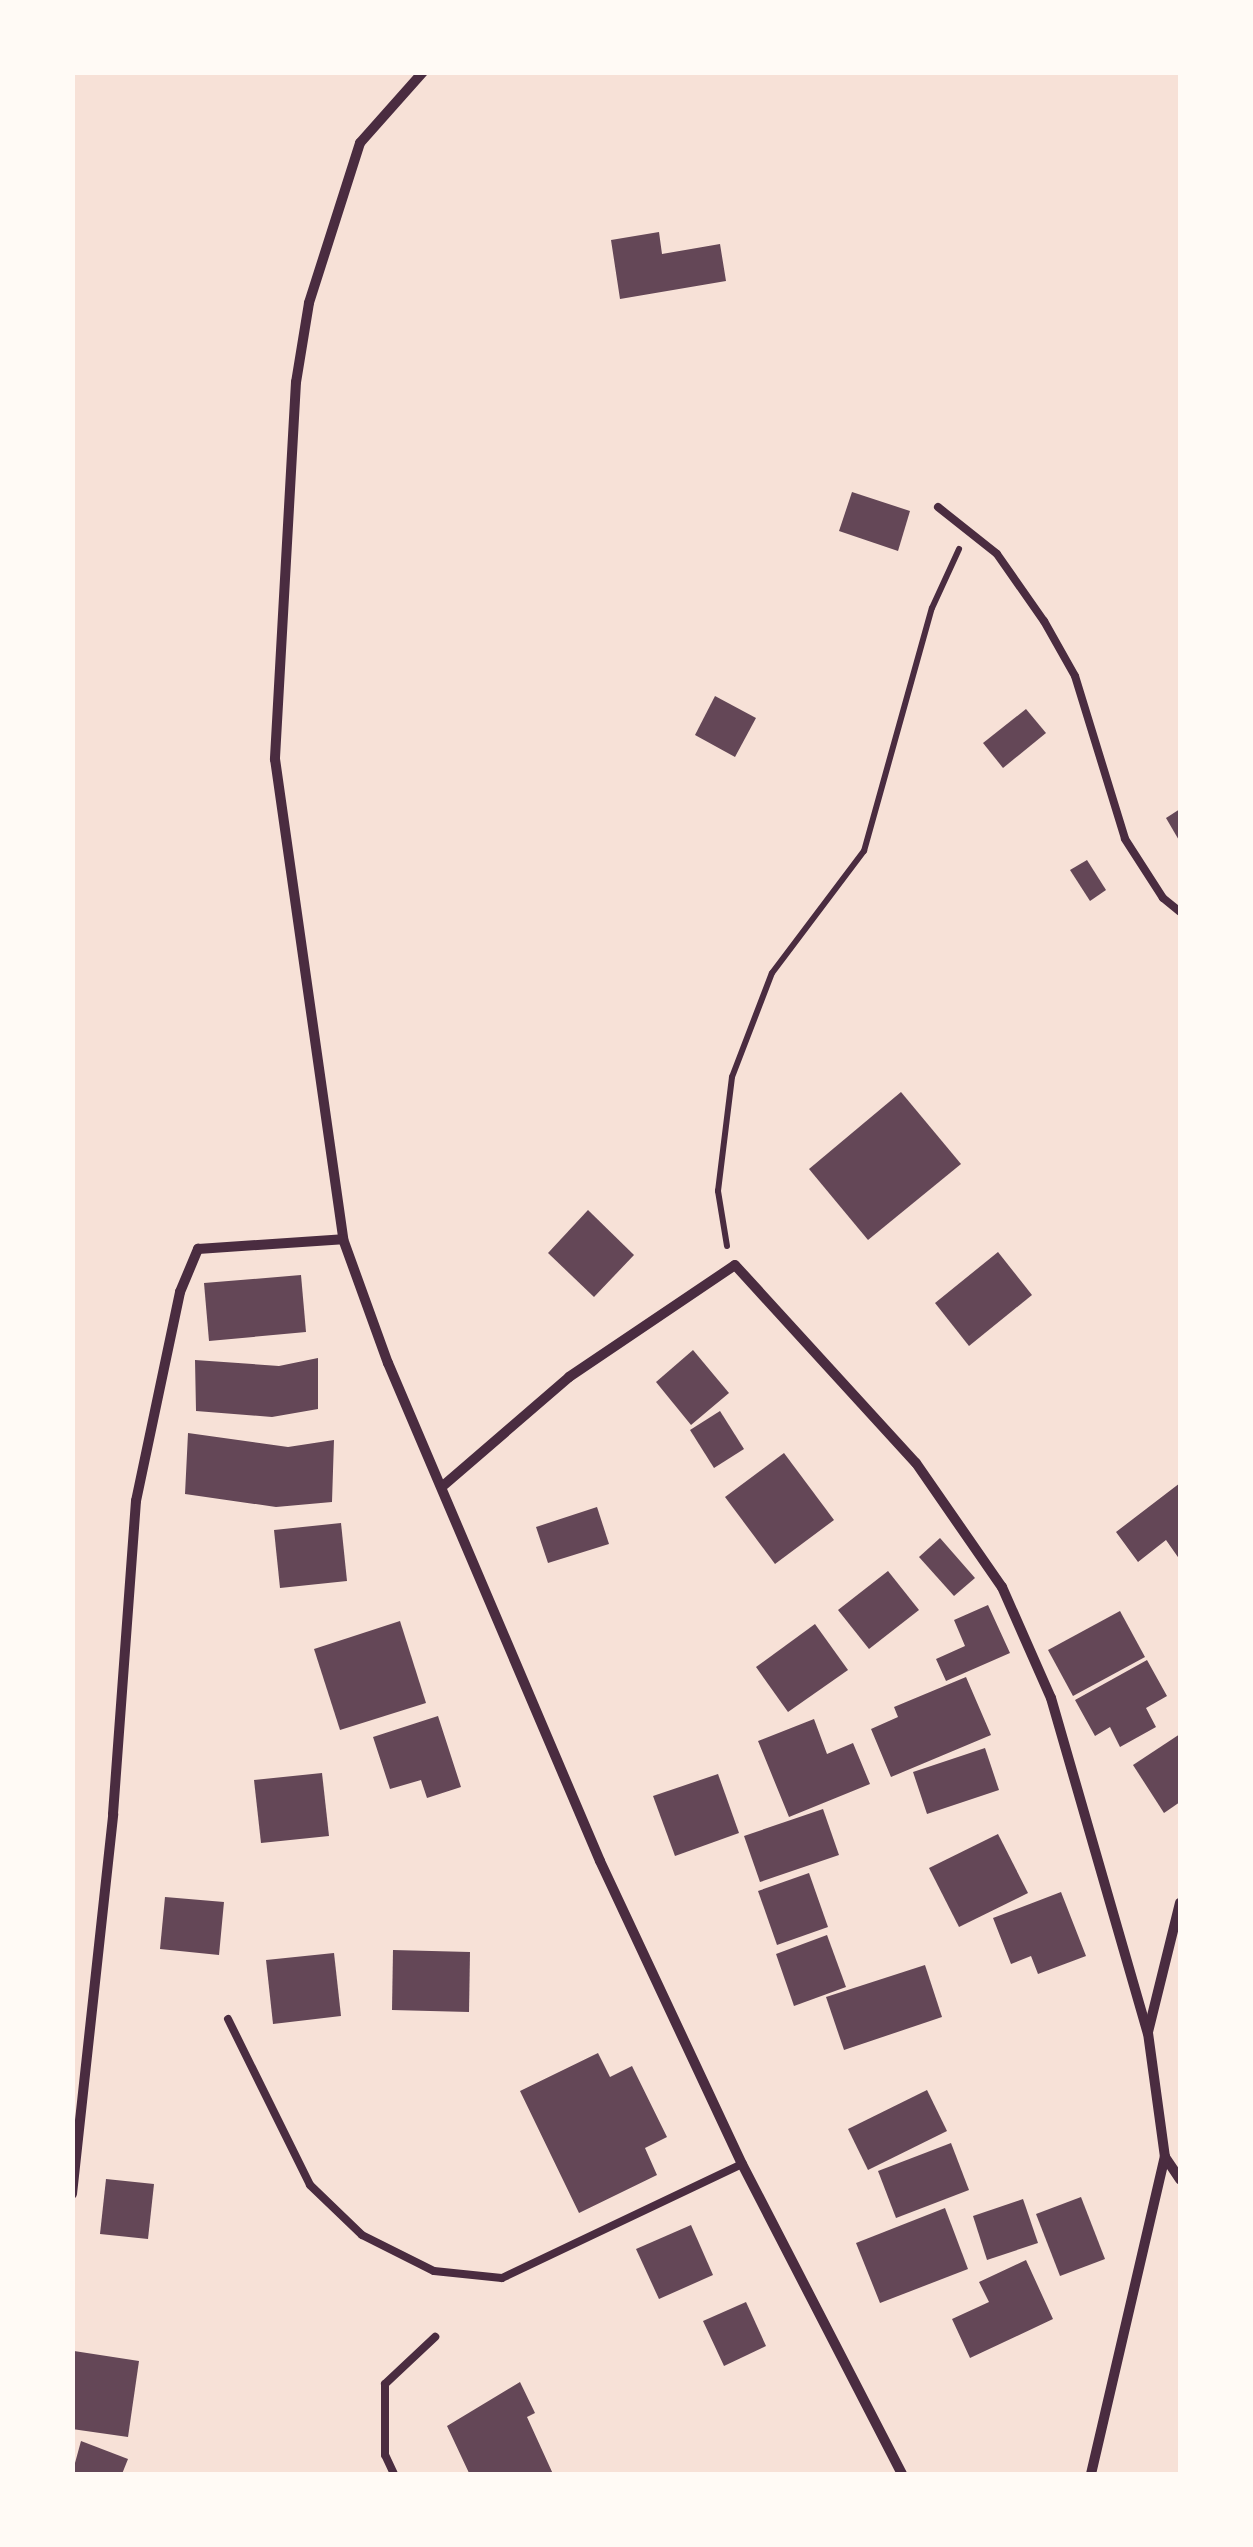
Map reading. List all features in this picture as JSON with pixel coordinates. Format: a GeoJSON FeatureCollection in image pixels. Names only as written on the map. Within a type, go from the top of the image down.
{"type":"FeatureCollection","features":[{"type":"Feature","properties":{"kind":"street"},"geometry":{"type":"LineString","coordinates":[[423,72],[360,143],[309,303],[296,382],[276,758],[343,1239],[388,1362],[444,1484],[600,1861],[742,2164],[902,2474]]}},
{"type":"Feature","properties":{"kind":"street"},"geometry":{"type":"LineString","coordinates":[[72,2194],[113,1814],[136,1501],[180,1292],[198,1249],[343,1239]]}},
{"type":"Feature","properties":{"kind":"street"},"geometry":{"type":"LineString","coordinates":[[444,1484],[569,1377],[734,1265],[916,1462],[1002,1587],[1052,1698],[1148,2033],[1165,2158],[1091,2474]]}},
{"type":"Feature","properties":{"kind":"street"},"geometry":{"type":"LineString","coordinates":[[1148,2033],[1180,1903]]}},
{"type":"Feature","properties":{"kind":"street"},"geometry":{"type":"LineString","coordinates":[[1165,2158],[1180,2178]]}},
{"type":"Feature","properties":{"kind":"lane"},"geometry":{"type":"LineString","coordinates":[[938,507],[997,554],[1075,676],[1125,840],[1163,898],[1180,912]]}},
{"type":"Feature","properties":{"kind":"lane"},"geometry":{"type":"LineString","coordinates":[[228,2019],[310,2185],[362,2235],[434,2271],[502,2278],[742,2164]]}},
{"type":"Feature","properties":{"kind":"lane"},"geometry":{"type":"LineString","coordinates":[[394,2474],[384,2454],[385,2384],[435,2338]]}},
{"type":"Feature","properties":{"kind":"path"},"geometry":{"type":"LineString","coordinates":[[734,1265],[722,1235],[718,1191],[732,1077],[772,974],[864,851],[932,608],[950,560],[972,534]]}},
{"type":"Feature","properties":{"kind":"building"},"geometry":{"type":"Polygon","coordinates":[[[659,232],[662,254],[720,244],[726,281],[620,299],[611,240],[659,232]]]}},
{"type":"Feature","properties":{"kind":"building"},"geometry":{"type":"Polygon","coordinates":[[[852,492],[910,511],[898,551],[839,531],[852,492]]]}},
{"type":"Feature","properties":{"kind":"building"},"geometry":{"type":"Polygon","coordinates":[[[715,696],[756,718],[735,757],[695,735],[715,696]]]}},
{"type":"Feature","properties":{"kind":"building"},"geometry":{"type":"Polygon","coordinates":[[[1026,709],[1046,733],[1003,768],[983,743],[1026,709]]]}},
{"type":"Feature","properties":{"kind":"building"},"geometry":{"type":"Polygon","coordinates":[[[1180,809],[1180,842],[1166,818],[1180,809]]]}},
{"type":"Feature","properties":{"kind":"building"},"geometry":{"type":"Polygon","coordinates":[[[1087,860],[1106,890],[1090,901],[1070,870],[1087,860]]]}},
{"type":"Feature","properties":{"kind":"building"},"geometry":{"type":"Polygon","coordinates":[[[901,1092],[961,1164],[868,1240],[809,1169],[901,1092]]]}},
{"type":"Feature","properties":{"kind":"building"},"geometry":{"type":"Polygon","coordinates":[[[588,1210],[634,1255],[594,1297],[548,1253],[588,1210]]]}},
{"type":"Feature","properties":{"kind":"building"},"geometry":{"type":"Polygon","coordinates":[[[998,1252],[1032,1295],[969,1346],[935,1303],[998,1252]]]}},
{"type":"Feature","properties":{"kind":"building"},"geometry":{"type":"Polygon","coordinates":[[[301,1275],[306,1332],[209,1341],[204,1283],[301,1275]]]}},
{"type":"Feature","properties":{"kind":"building"},"geometry":{"type":"Polygon","coordinates":[[[693,1350],[729,1393],[691,1425],[656,1382],[693,1350]]]}},
{"type":"Feature","properties":{"kind":"building"},"geometry":{"type":"Polygon","coordinates":[[[318,1358],[318,1409],[272,1417],[196,1411],[195,1360],[279,1366],[318,1358]]]}},
{"type":"Feature","properties":{"kind":"building"},"geometry":{"type":"Polygon","coordinates":[[[720,1411],[744,1449],[714,1468],[690,1430],[720,1411]]]}},
{"type":"Feature","properties":{"kind":"building"},"geometry":{"type":"Polygon","coordinates":[[[188,1433],[288,1447],[334,1440],[332,1502],[276,1507],[185,1494],[188,1433]]]}},
{"type":"Feature","properties":{"kind":"building"},"geometry":{"type":"Polygon","coordinates":[[[784,1453],[834,1520],[775,1564],[725,1497],[784,1453]]]}},
{"type":"Feature","properties":{"kind":"building"},"geometry":{"type":"Polygon","coordinates":[[[1180,1483],[1180,1560],[1166,1540],[1138,1562],[1116,1532],[1180,1483]]]}},
{"type":"Feature","properties":{"kind":"building"},"geometry":{"type":"Polygon","coordinates":[[[597,1507],[609,1544],[548,1563],[536,1527],[597,1507]]]}},
{"type":"Feature","properties":{"kind":"building"},"geometry":{"type":"Polygon","coordinates":[[[341,1523],[347,1581],[280,1588],[274,1530],[341,1523]]]}},
{"type":"Feature","properties":{"kind":"building"},"geometry":{"type":"Polygon","coordinates":[[[940,1538],[975,1578],[954,1596],[919,1557],[940,1538]]]}},
{"type":"Feature","properties":{"kind":"building"},"geometry":{"type":"Polygon","coordinates":[[[888,1571],[919,1610],[869,1649],[838,1610],[888,1571]]]}},
{"type":"Feature","properties":{"kind":"building"},"geometry":{"type":"Polygon","coordinates":[[[988,1605],[1010,1653],[946,1681],[936,1659],[965,1646],[954,1620],[988,1605]]]}},
{"type":"Feature","properties":{"kind":"building"},"geometry":{"type":"Polygon","coordinates":[[[1120,1611],[1145,1657],[1073,1696],[1048,1650],[1120,1611]]]}},
{"type":"Feature","properties":{"kind":"building"},"geometry":{"type":"Polygon","coordinates":[[[400,1621],[426,1703],[340,1730],[314,1649],[400,1621]]]}},
{"type":"Feature","properties":{"kind":"building"},"geometry":{"type":"Polygon","coordinates":[[[815,1624],[848,1670],[788,1712],[756,1667],[815,1624]]]}},
{"type":"Feature","properties":{"kind":"building"},"geometry":{"type":"Polygon","coordinates":[[[1147,1660],[1167,1696],[1146,1708],[1156,1727],[1120,1747],[1110,1727],[1095,1736],[1075,1700],[1147,1660]]]}},
{"type":"Feature","properties":{"kind":"building"},"geometry":{"type":"Polygon","coordinates":[[[966,1677],[991,1735],[891,1777],[871,1729],[898,1717],[894,1707],[966,1677]]]}},
{"type":"Feature","properties":{"kind":"building"},"geometry":{"type":"Polygon","coordinates":[[[438,1716],[461,1787],[427,1798],[421,1780],[390,1789],[373,1737],[438,1716]]]}},
{"type":"Feature","properties":{"kind":"building"},"geometry":{"type":"Polygon","coordinates":[[[814,1719],[827,1754],[853,1743],[870,1784],[789,1817],[758,1741],[814,1719]]]}},
{"type":"Feature","properties":{"kind":"building"},"geometry":{"type":"Polygon","coordinates":[[[1180,1734],[1180,1802],[1164,1813],[1133,1765],[1180,1734]]]}},
{"type":"Feature","properties":{"kind":"building"},"geometry":{"type":"Polygon","coordinates":[[[985,1748],[999,1790],[927,1814],[913,1772],[985,1748]]]}},
{"type":"Feature","properties":{"kind":"building"},"geometry":{"type":"Polygon","coordinates":[[[322,1773],[329,1836],[261,1843],[254,1780],[322,1773]]]}},
{"type":"Feature","properties":{"kind":"building"},"geometry":{"type":"Polygon","coordinates":[[[718,1774],[739,1833],[675,1856],[653,1796],[718,1774]]]}},
{"type":"Feature","properties":{"kind":"building"},"geometry":{"type":"Polygon","coordinates":[[[823,1809],[839,1855],[760,1882],[744,1836],[823,1809]]]}},
{"type":"Feature","properties":{"kind":"building"},"geometry":{"type":"Polygon","coordinates":[[[998,1834],[1028,1893],[959,1927],[929,1868],[998,1834]]]}},
{"type":"Feature","properties":{"kind":"building"},"geometry":{"type":"Polygon","coordinates":[[[809,1873],[828,1927],[777,1945],[758,1891],[809,1873]]]}},
{"type":"Feature","properties":{"kind":"building"},"geometry":{"type":"Polygon","coordinates":[[[1061,1892],[1086,1956],[1038,1974],[1031,1956],[1011,1964],[993,1918],[1061,1892]]]}},
{"type":"Feature","properties":{"kind":"building"},"geometry":{"type":"Polygon","coordinates":[[[165,1897],[224,1902],[219,1955],[160,1949],[165,1897]]]}},
{"type":"Feature","properties":{"kind":"building"},"geometry":{"type":"Polygon","coordinates":[[[827,1935],[846,1987],[794,2006],[776,1954],[827,1935]]]}},
{"type":"Feature","properties":{"kind":"building"},"geometry":{"type":"Polygon","coordinates":[[[393,1950],[470,1952],[469,2012],[392,2010],[393,1950]]]}},
{"type":"Feature","properties":{"kind":"building"},"geometry":{"type":"Polygon","coordinates":[[[334,1953],[341,2016],[273,2024],[266,1960],[334,1953]]]}},
{"type":"Feature","properties":{"kind":"building"},"geometry":{"type":"Polygon","coordinates":[[[925,1965],[942,2017],[844,2050],[826,1997],[925,1965]]]}},
{"type":"Feature","properties":{"kind":"building"},"geometry":{"type":"Polygon","coordinates":[[[598,2053],[610,2077],[632,2066],[667,2137],[645,2148],[657,2175],[579,2213],[520,2091],[598,2053]]]}},
{"type":"Feature","properties":{"kind":"building"},"geometry":{"type":"Polygon","coordinates":[[[927,2090],[947,2131],[868,2170],[848,2129],[927,2090]]]}},
{"type":"Feature","properties":{"kind":"building"},"geometry":{"type":"Polygon","coordinates":[[[951,2143],[969,2190],[896,2218],[878,2171],[951,2143]]]}},
{"type":"Feature","properties":{"kind":"building"},"geometry":{"type":"Polygon","coordinates":[[[106,2179],[154,2184],[148,2239],[100,2234],[106,2179]]]}},
{"type":"Feature","properties":{"kind":"building"},"geometry":{"type":"Polygon","coordinates":[[[1081,2197],[1105,2259],[1060,2276],[1036,2214],[1081,2197]]]}},
{"type":"Feature","properties":{"kind":"building"},"geometry":{"type":"Polygon","coordinates":[[[1023,2199],[1038,2243],[987,2260],[973,2216],[1023,2199]]]}},
{"type":"Feature","properties":{"kind":"building"},"geometry":{"type":"Polygon","coordinates":[[[945,2208],[968,2269],[880,2303],[856,2243],[945,2208]]]}},
{"type":"Feature","properties":{"kind":"building"},"geometry":{"type":"Polygon","coordinates":[[[691,2225],[713,2275],[659,2299],[636,2249],[691,2225]]]}},
{"type":"Feature","properties":{"kind":"building"},"geometry":{"type":"Polygon","coordinates":[[[1026,2260],[1053,2319],[970,2358],[952,2319],[989,2302],[979,2282],[1026,2260]]]}},
{"type":"Feature","properties":{"kind":"building"},"geometry":{"type":"Polygon","coordinates":[[[746,2302],[766,2346],[724,2366],[703,2321],[746,2302]]]}},
{"type":"Feature","properties":{"kind":"building"},"geometry":{"type":"Polygon","coordinates":[[[74,2351],[139,2361],[128,2437],[72,2429],[74,2351]]]}},
{"type":"Feature","properties":{"kind":"building"},"geometry":{"type":"Polygon","coordinates":[[[520,2382],[535,2413],[527,2417],[553,2474],[469,2473],[447,2426],[520,2382]]]}},
{"type":"Feature","properties":{"kind":"building"},"geometry":{"type":"Polygon","coordinates":[[[81,2441],[128,2459],[122,2474],[72,2474],[81,2441]]]}}]}
